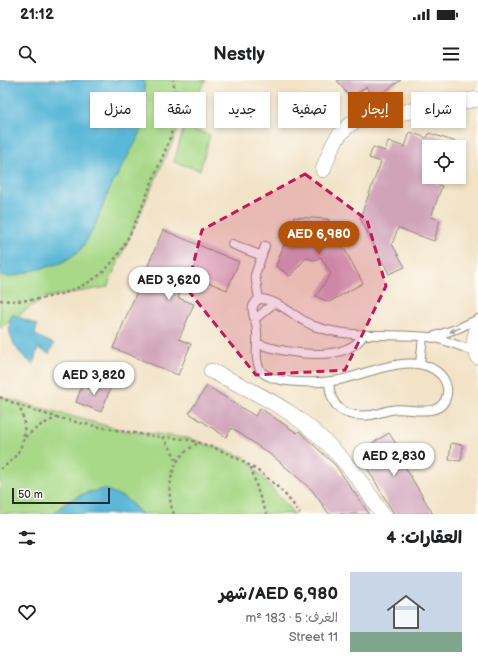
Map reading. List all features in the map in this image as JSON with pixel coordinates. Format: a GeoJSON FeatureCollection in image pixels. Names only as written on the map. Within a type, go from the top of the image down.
{"type":"FeatureCollection","features":[{"type":"Feature","properties":{"kind":"street"},"geometry":{"type":"LineString","coordinates":[[323,170],[336,137],[345,128],[356,121],[478,99]]}},
{"type":"Feature","properties":{"kind":"street"},"geometry":{"type":"LineString","coordinates":[[477,355],[474,342],[478,324]]}},
{"type":"Feature","properties":{"kind":"street"},"geometry":{"type":"LineString","coordinates":[[211,370],[265,398],[313,431],[354,472],[382,514]]}},
{"type":"Feature","properties":{"kind":"lane"},"geometry":{"type":"LineString","coordinates":[[232,244],[262,256]]}},
{"type":"Feature","properties":{"kind":"lane"},"geometry":{"type":"LineString","coordinates":[[259,299],[256,275],[265,246]]}},
{"type":"Feature","properties":{"kind":"lane"},"geometry":{"type":"LineString","coordinates":[[329,381],[330,395],[333,402],[344,412],[361,415],[402,408],[430,411],[444,402],[447,394],[446,385],[438,372],[420,364],[386,366],[329,381],[301,382],[267,376],[258,366],[258,344],[252,307],[254,302],[259,299],[274,303],[313,326],[321,328],[364,334],[426,337],[477,355]]}},
{"type":"Feature","properties":{"kind":"lane"},"geometry":{"type":"LineString","coordinates":[[255,319],[274,303]]}},
{"type":"Feature","properties":{"kind":"lane"},"geometry":{"type":"LineString","coordinates":[[426,337],[459,328],[478,319]]}},
{"type":"Feature","properties":{"kind":"lane"},"geometry":{"type":"LineString","coordinates":[[258,344],[288,352],[318,354],[348,348],[355,345],[364,334]]}},
{"type":"Feature","properties":{"kind":"lane"},"geometry":{"type":"LineString","coordinates":[[420,364],[426,337]]}},
{"type":"Feature","properties":{"kind":"path"},"geometry":{"type":"LineString","coordinates":[[0,300],[23,302],[48,297],[90,281],[112,262],[130,235],[167,145],[174,110],[173,80]]}},
{"type":"Feature","properties":{"kind":"path"},"geometry":{"type":"LineString","coordinates":[[0,397],[19,406],[58,417],[199,443],[228,454],[251,467],[279,488],[300,514]]}},
{"type":"Feature","properties":{"kind":"path"},"geometry":{"type":"LineString","coordinates":[[0,469],[12,459],[20,449],[25,437],[24,421],[19,406]]}},
{"type":"Feature","properties":{"kind":"path"},"geometry":{"type":"LineString","coordinates":[[25,437],[41,425],[58,417]]}},
{"type":"Feature","properties":{"kind":"path"},"geometry":{"type":"LineString","coordinates":[[162,437],[171,449],[177,462]]}},
{"type":"Feature","properties":{"kind":"path"},"geometry":{"type":"LineString","coordinates":[[174,514],[169,499],[169,492],[177,462],[187,451],[199,443]]}},
{"type":"Feature","properties":{"kind":"path"},"geometry":{"type":"LineString","coordinates":[[251,467],[259,495],[267,514]]}},
{"type":"Feature","properties":{"kind":"highlighted area"},"geometry":{"type":"Polygon","coordinates":[[[305,174],[367,220],[386,286],[345,370],[256,375],[187,289],[202,230],[305,174]]]}},
{"type":"Feature","properties":{"kind":"green space"},"geometry":{"type":"Polygon","coordinates":[[[0,80],[206,80],[199,92],[154,92],[154,128],[179,128],[107,287],[43,298],[0,328],[0,80]]]}},
{"type":"Feature","properties":{"kind":"green space"},"geometry":{"type":"Polygon","coordinates":[[[184,128],[210,135],[200,170],[174,162],[184,128]]]}},
{"type":"Feature","properties":{"kind":"green space"},"geometry":{"type":"Polygon","coordinates":[[[0,397],[122,430],[187,438],[245,457],[294,514],[142,514],[125,498],[90,491],[64,503],[54,514],[0,514],[0,397]]]}},
{"type":"Feature","properties":{"kind":"water"},"geometry":{"type":"Polygon","coordinates":[[[0,80],[144,80],[145,92],[90,92],[90,128],[141,128],[138,138],[109,190],[94,228],[80,251],[61,263],[9,277],[0,274],[0,80]]]}},
{"type":"Feature","properties":{"kind":"water"},"geometry":{"type":"Polygon","coordinates":[[[12,314],[37,325],[35,335],[54,344],[49,354],[38,348],[33,364],[21,354],[11,336],[10,322],[12,314]]]}},
{"type":"Feature","properties":{"kind":"water"},"geometry":{"type":"Polygon","coordinates":[[[105,489],[125,498],[142,514],[54,514],[65,504],[77,497],[105,489]]]}},
{"type":"Feature","properties":{"kind":"building"},"geometry":{"type":"Polygon","coordinates":[[[337,80],[401,80],[384,92],[369,92],[366,87],[359,92],[348,92],[348,95],[337,80]]]}},
{"type":"Feature","properties":{"kind":"building"},"geometry":{"type":"Polygon","coordinates":[[[410,132],[427,138],[429,133],[450,140],[422,140],[422,184],[435,184],[442,186],[431,217],[440,220],[434,241],[398,228],[392,244],[405,267],[389,274],[360,218],[381,162],[369,158],[373,147],[385,151],[388,141],[405,147],[410,132]]]}},
{"type":"Feature","properties":{"kind":"building"},"geometry":{"type":"Polygon","coordinates":[[[294,217],[328,219],[363,283],[329,302],[316,296],[331,274],[321,257],[315,260],[306,258],[290,276],[276,266],[294,217]]]}},
{"type":"Feature","properties":{"kind":"building"},"geometry":{"type":"Polygon","coordinates":[[[163,230],[239,262],[227,290],[188,274],[178,298],[194,304],[179,339],[191,344],[178,375],[113,348],[163,230]]]}},
{"type":"Feature","properties":{"kind":"building"},"geometry":{"type":"Polygon","coordinates":[[[96,381],[111,387],[101,412],[76,402],[82,386],[92,390],[96,381]]]}},
{"type":"Feature","properties":{"kind":"building"},"geometry":{"type":"Polygon","coordinates":[[[207,386],[255,416],[260,408],[297,433],[299,431],[336,466],[369,514],[329,514],[312,490],[274,457],[232,428],[226,437],[189,413],[207,386]]]}},
{"type":"Feature","properties":{"kind":"building"},"geometry":{"type":"Polygon","coordinates":[[[389,433],[408,463],[404,465],[433,514],[394,514],[358,452],[389,433]]]}},
{"type":"Feature","properties":{"kind":"building"},"geometry":{"type":"Polygon","coordinates":[[[451,443],[463,445],[461,461],[449,460],[451,443]]]}}]}
